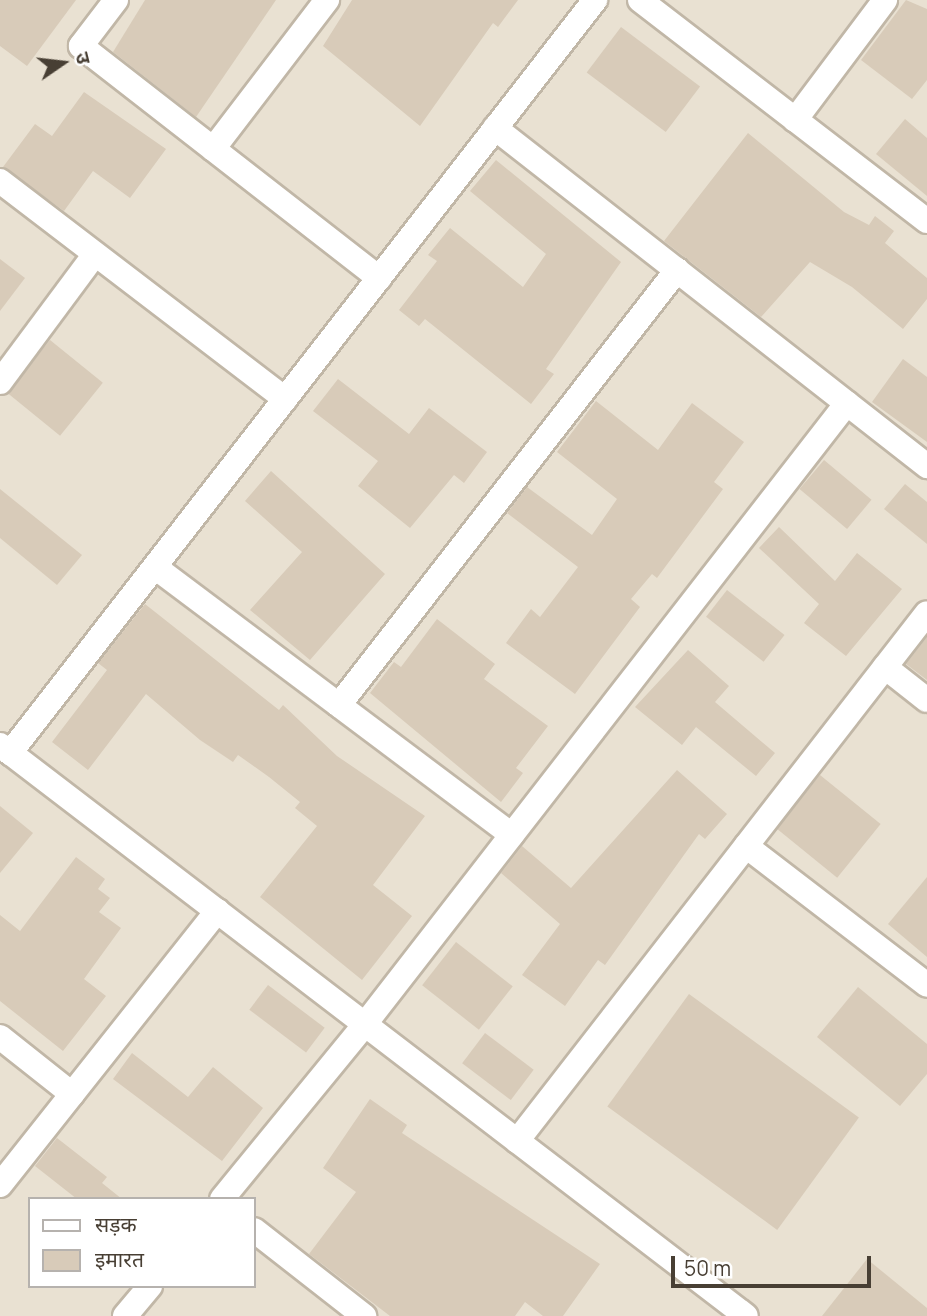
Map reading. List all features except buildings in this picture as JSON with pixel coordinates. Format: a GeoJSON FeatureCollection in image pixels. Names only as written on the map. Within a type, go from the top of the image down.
{"type":"FeatureCollection","features":[{"type":"Feature","properties":{"kind":"street"},"geometry":{"type":"LineString","coordinates":[[116,0],[80,46],[379,278]]}},
{"type":"Feature","properties":{"kind":"street"},"geometry":{"type":"LineString","coordinates":[[213,149],[327,0]]}},
{"type":"Feature","properties":{"kind":"street"},"geometry":{"type":"LineString","coordinates":[[595,0],[155,567],[5,749],[746,1316]]}},
{"type":"Feature","properties":{"kind":"street"},"geometry":{"type":"LineString","coordinates":[[640,0],[927,221]]}},
{"type":"Feature","properties":{"kind":"street"},"geometry":{"type":"LineString","coordinates":[[795,120],[885,0]]}},
{"type":"Feature","properties":{"kind":"street"},"geometry":{"type":"LineString","coordinates":[[495,128],[927,466]]}},
{"type":"Feature","properties":{"kind":"street"},"geometry":{"type":"LineString","coordinates":[[0,181],[285,399]]}},
{"type":"Feature","properties":{"kind":"street"},"geometry":{"type":"LineString","coordinates":[[0,382],[95,254]]}},
{"type":"Feature","properties":{"kind":"street"},"geometry":{"type":"LineString","coordinates":[[339,705],[677,270]]}},
{"type":"Feature","properties":{"kind":"street"},"geometry":{"type":"LineString","coordinates":[[224,1197],[365,1024],[847,403]]}},
{"type":"Feature","properties":{"kind":"street"},"geometry":{"type":"LineString","coordinates":[[155,567],[512,835]]}},
{"type":"Feature","properties":{"kind":"street"},"geometry":{"type":"LineString","coordinates":[[517,1141],[927,613]]}},
{"type":"Feature","properties":{"kind":"street"},"geometry":{"type":"LineString","coordinates":[[885,667],[927,700]]}},
{"type":"Feature","properties":{"kind":"street"},"geometry":{"type":"LineString","coordinates":[[746,846],[927,985]]}},
{"type":"Feature","properties":{"kind":"street"},"geometry":{"type":"LineString","coordinates":[[0,1185],[217,911]]}},
{"type":"Feature","properties":{"kind":"street"},"geometry":{"type":"LineString","coordinates":[[0,1037],[72,1094]]}},
{"type":"Feature","properties":{"kind":"street"},"geometry":{"type":"LineString","coordinates":[[256,1232],[364,1316]]}},
{"type":"Feature","properties":{"kind":"street"},"geometry":{"type":"LineString","coordinates":[[125,1316],[147,1288]]}},
{"type":"Feature","properties":{"kind":"shaded area"},"geometry":{"type":"Polygon","coordinates":[[[0,0],[927,0],[927,1316],[0,1316],[0,0]]]}}]}
